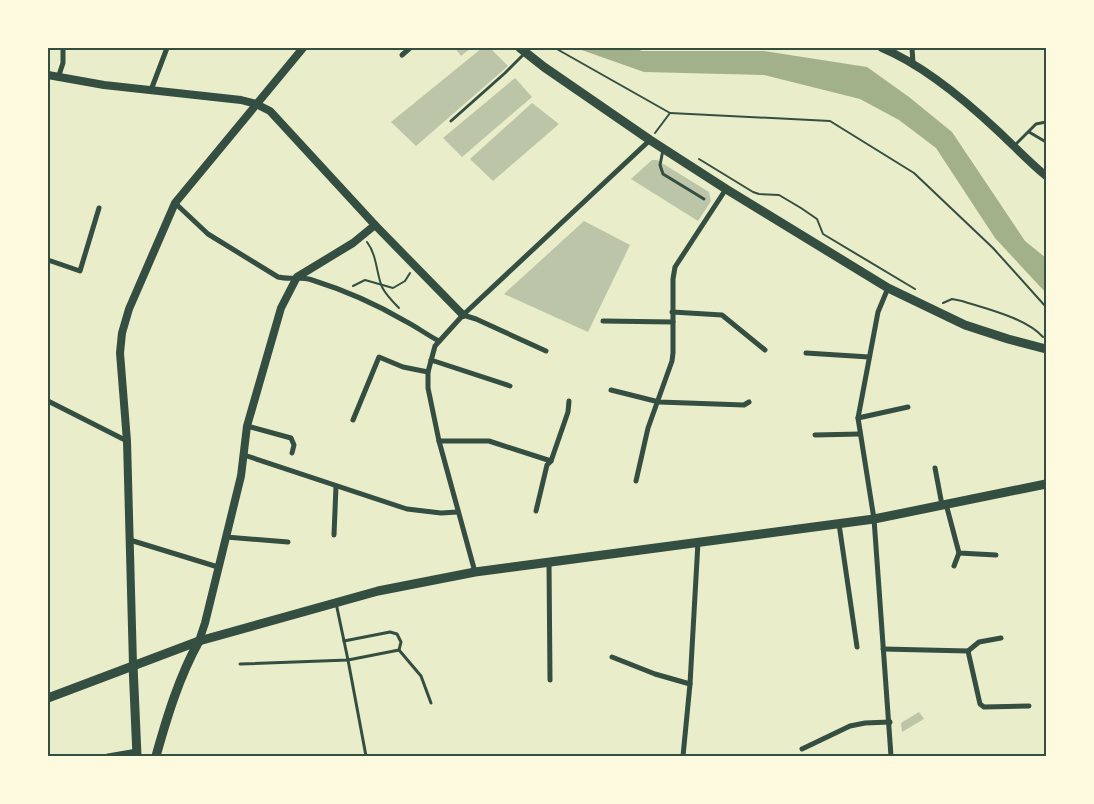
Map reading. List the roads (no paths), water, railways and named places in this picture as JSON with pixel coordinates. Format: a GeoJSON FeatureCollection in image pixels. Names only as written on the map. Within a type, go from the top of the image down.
{"type":"FeatureCollection","features":[{"type":"Feature","properties":{"kind":"main road"},"geometry":{"type":"LineString","coordinates":[[523,50],[544,67],[650,140],[888,288],[965,326],[1046,348]]}},
{"type":"Feature","properties":{"kind":"main road"},"geometry":{"type":"LineString","coordinates":[[48,698],[199,641],[378,591],[475,572],[874,519],[1046,484]]}},
{"type":"Feature","properties":{"kind":"main road"},"geometry":{"type":"LineString","coordinates":[[156,756],[180,679],[199,641]]}},
{"type":"Feature","properties":{"kind":"main road"},"geometry":{"type":"LineString","coordinates":[[133,665],[137,754]]}},
{"type":"Feature","properties":{"kind":"street"},"geometry":{"type":"LineString","coordinates":[[58,78],[63,63],[63,48]]}},
{"type":"Feature","properties":{"kind":"street"},"geometry":{"type":"LineString","coordinates":[[151,90],[168,48]]}},
{"type":"Feature","properties":{"kind":"street"},"geometry":{"type":"LineString","coordinates":[[133,665],[127,440],[120,353],[122,333],[129,308],[175,203],[303,48]]}},
{"type":"Feature","properties":{"kind":"street"},"geometry":{"type":"LineString","coordinates":[[402,55],[410,48]]}},
{"type":"Feature","properties":{"kind":"street"},"geometry":{"type":"LineString","coordinates":[[882,48],[913,63],[970,107],[1046,176]]}},
{"type":"Feature","properties":{"kind":"street"},"geometry":{"type":"LineString","coordinates":[[912,48],[913,63]]}},
{"type":"Feature","properties":{"kind":"street"},"geometry":{"type":"LineString","coordinates":[[48,76],[241,100],[256,104],[270,112],[375,225],[463,315],[476,319],[546,351]]}},
{"type":"Feature","properties":{"kind":"street"},"geometry":{"type":"LineString","coordinates":[[475,572],[439,441],[428,388],[428,372],[435,346],[463,315],[650,140]]}},
{"type":"Feature","properties":{"kind":"street"},"geometry":{"type":"LineString","coordinates":[[636,481],[648,428],[659,402],[672,361],[673,279],[675,267],[726,189]]}},
{"type":"Feature","properties":{"kind":"street"},"geometry":{"type":"LineString","coordinates":[[175,203],[208,234],[278,277],[286,279],[297,277],[312,280],[368,301],[407,321],[439,341]]}},
{"type":"Feature","properties":{"kind":"street"},"geometry":{"type":"LineString","coordinates":[[48,260],[80,272],[99,208]]}},
{"type":"Feature","properties":{"kind":"street"},"geometry":{"type":"LineString","coordinates":[[199,641],[226,537],[244,455],[248,426],[280,308],[297,277],[362,236],[375,225]]}},
{"type":"Feature","properties":{"kind":"street"},"geometry":{"type":"LineString","coordinates":[[888,288],[878,312],[858,418],[874,519],[891,756]]}},
{"type":"Feature","properties":{"kind":"street"},"geometry":{"type":"LineString","coordinates":[[672,312],[722,315],[765,350]]}},
{"type":"Feature","properties":{"kind":"street"},"geometry":{"type":"LineString","coordinates":[[603,321],[673,322]]}},
{"type":"Feature","properties":{"kind":"street"},"geometry":{"type":"LineString","coordinates":[[806,353],[869,357]]}},
{"type":"Feature","properties":{"kind":"street"},"geometry":{"type":"LineString","coordinates":[[353,420],[379,357],[403,367],[428,372]]}},
{"type":"Feature","properties":{"kind":"street"},"geometry":{"type":"LineString","coordinates":[[431,360],[510,386]]}},
{"type":"Feature","properties":{"kind":"street"},"geometry":{"type":"LineString","coordinates":[[611,390],[659,402],[744,405],[749,402]]}},
{"type":"Feature","properties":{"kind":"street"},"geometry":{"type":"LineString","coordinates":[[536,511],[547,465],[568,412],[569,401]]}},
{"type":"Feature","properties":{"kind":"street"},"geometry":{"type":"LineString","coordinates":[[48,402],[127,440]]}},
{"type":"Feature","properties":{"kind":"street"},"geometry":{"type":"LineString","coordinates":[[858,418],[908,407]]}},
{"type":"Feature","properties":{"kind":"street"},"geometry":{"type":"LineString","coordinates":[[248,426],[291,438],[294,445],[292,454]]}},
{"type":"Feature","properties":{"kind":"street"},"geometry":{"type":"LineString","coordinates":[[815,434],[860,434]]}},
{"type":"Feature","properties":{"kind":"street"},"geometry":{"type":"LineString","coordinates":[[439,441],[489,441],[550,461]]}},
{"type":"Feature","properties":{"kind":"street"},"geometry":{"type":"LineString","coordinates":[[244,455],[407,510],[440,513],[458,512]]}},
{"type":"Feature","properties":{"kind":"street"},"geometry":{"type":"LineString","coordinates":[[935,468],[959,553],[954,566]]}},
{"type":"Feature","properties":{"kind":"street"},"geometry":{"type":"LineString","coordinates":[[334,535],[336,486]]}},
{"type":"Feature","properties":{"kind":"street"},"geometry":{"type":"LineString","coordinates":[[839,524],[857,647]]}},
{"type":"Feature","properties":{"kind":"street"},"geometry":{"type":"LineString","coordinates":[[226,537],[288,542]]}},
{"type":"Feature","properties":{"kind":"street"},"geometry":{"type":"LineString","coordinates":[[130,540],[218,567]]}},
{"type":"Feature","properties":{"kind":"street"},"geometry":{"type":"LineString","coordinates":[[683,756],[690,684],[698,542]]}},
{"type":"Feature","properties":{"kind":"street"},"geometry":{"type":"LineString","coordinates":[[959,553],[996,556]]}},
{"type":"Feature","properties":{"kind":"street"},"geometry":{"type":"LineString","coordinates":[[549,563],[550,680]]}},
{"type":"Feature","properties":{"kind":"street"},"geometry":{"type":"LineString","coordinates":[[882,649],[968,651],[979,642],[1001,638]]}},
{"type":"Feature","properties":{"kind":"street"},"geometry":{"type":"LineString","coordinates":[[968,651],[980,704],[984,707],[1029,706]]}},
{"type":"Feature","properties":{"kind":"street"},"geometry":{"type":"LineString","coordinates":[[612,657],[655,674],[690,684]]}},
{"type":"Feature","properties":{"kind":"street"},"geometry":{"type":"LineString","coordinates":[[802,749],[850,726],[866,722],[890,722]]}},
{"type":"Feature","properties":{"kind":"street"},"geometry":{"type":"LineString","coordinates":[[108,756],[137,754]]}},
{"type":"Feature","properties":{"kind":"lane"},"geometry":{"type":"LineString","coordinates":[[451,120],[505,74],[523,50]]}},
{"type":"Feature","properties":{"kind":"lane"},"geometry":{"type":"LineString","coordinates":[[1014,146],[1036,124],[1046,122]]}},
{"type":"Feature","properties":{"kind":"lane"},"geometry":{"type":"LineString","coordinates":[[1028,132],[1046,142]]}},
{"type":"Feature","properties":{"kind":"lane"},"geometry":{"type":"LineString","coordinates":[[664,149],[660,165],[663,174],[704,200]]}},
{"type":"Feature","properties":{"kind":"lane"},"geometry":{"type":"LineString","coordinates":[[336,602],[366,756]]}},
{"type":"Feature","properties":{"kind":"lane"},"geometry":{"type":"LineString","coordinates":[[344,641],[390,632],[397,634],[401,642],[398,650]]}},
{"type":"Feature","properties":{"kind":"lane"},"geometry":{"type":"LineString","coordinates":[[240,664],[348,660],[398,650]]}},
{"type":"Feature","properties":{"kind":"lane"},"geometry":{"type":"LineString","coordinates":[[398,650],[421,676],[431,704]]}}]}
